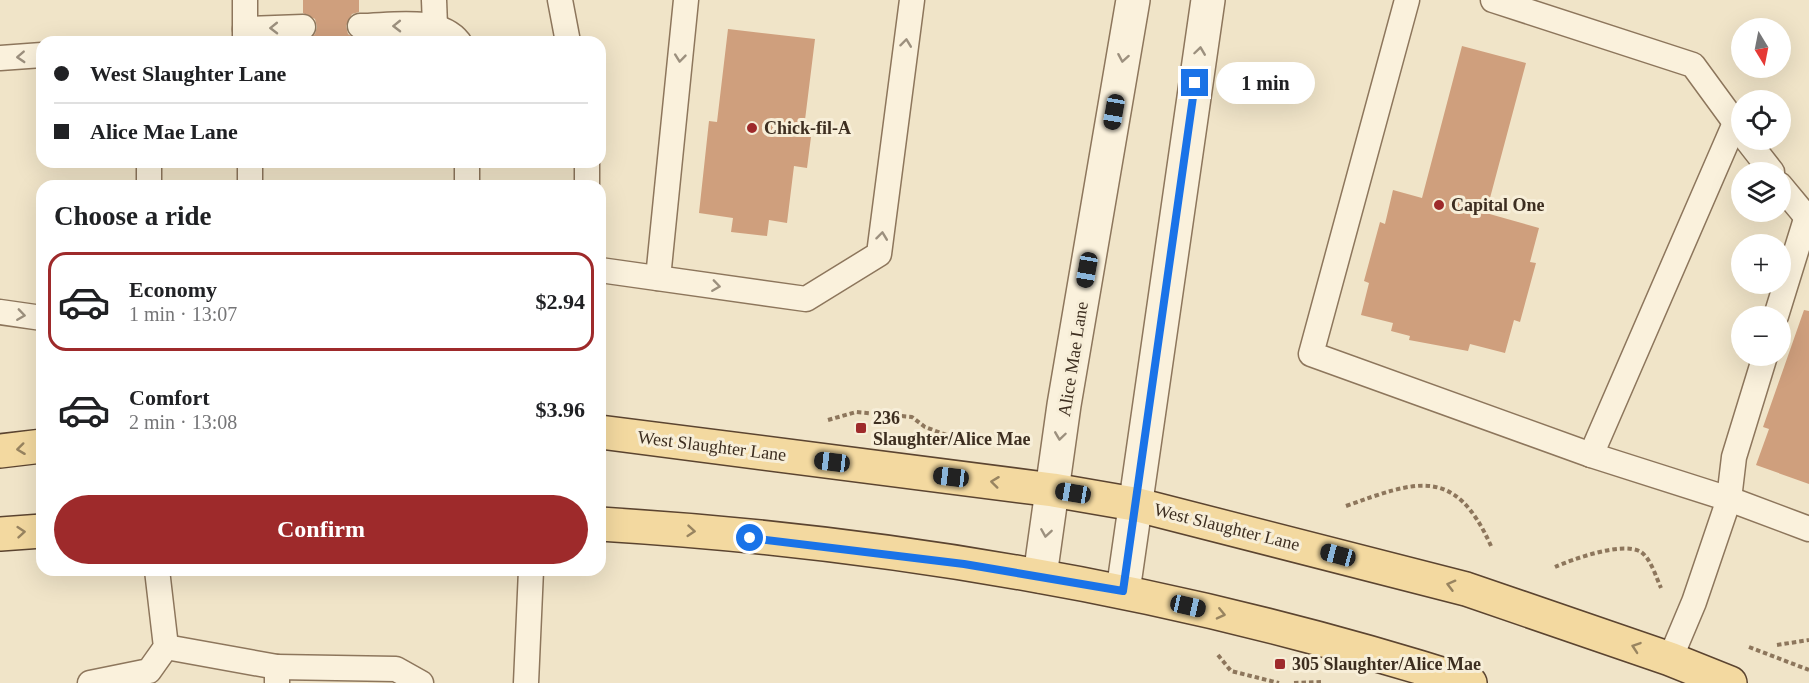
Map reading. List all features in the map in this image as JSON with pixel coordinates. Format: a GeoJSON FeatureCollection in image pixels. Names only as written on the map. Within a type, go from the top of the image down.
{"type":"FeatureCollection","features":[{"type":"Feature","properties":{"kind":"main road","name":"West Slaughter Lane"},"geometry":{"type":"LineString","coordinates":[[606,433],[1053,490],[1134,504],[1466,589],[1670,659],[1730,683]]}},
{"type":"Feature","properties":{"kind":"main road"},"geometry":{"type":"LineString","coordinates":[[0,451],[36,447]]}},
{"type":"Feature","properties":{"kind":"main road"},"geometry":{"type":"LineString","coordinates":[[606,525],[850,549],[1040,576],[1123,591],[1281,628],[1470,683]]}},
{"type":"Feature","properties":{"kind":"main road"},"geometry":{"type":"LineString","coordinates":[[0,534],[36,531]]}},
{"type":"Feature","properties":{"kind":"street","name":"Alice Mae Lane"},"geometry":{"type":"LineString","coordinates":[[1040,576],[1064,405],[1133,0]]}},
{"type":"Feature","properties":{"kind":"street"},"geometry":{"type":"LineString","coordinates":[[1123,591],[1208,0]]}},
{"type":"Feature","properties":{"kind":"lane"},"geometry":{"type":"LineString","coordinates":[[245,0],[245,35],[303,27]]}},
{"type":"Feature","properties":{"kind":"lane"},"geometry":{"type":"LineString","coordinates":[[434,0],[435,26]]}},
{"type":"Feature","properties":{"kind":"lane"},"geometry":{"type":"LineString","coordinates":[[560,0],[567,36]]}},
{"type":"Feature","properties":{"kind":"lane"},"geometry":{"type":"LineString","coordinates":[[658,278],[686,0]]}},
{"type":"Feature","properties":{"kind":"lane"},"geometry":{"type":"LineString","coordinates":[[606,271],[806,299],[879,254],[912,0]]}},
{"type":"Feature","properties":{"kind":"lane"},"geometry":{"type":"LineString","coordinates":[[1407,0],[1311,354],[1809,529]]}},
{"type":"Feature","properties":{"kind":"lane"},"geometry":{"type":"LineString","coordinates":[[1493,0],[1693,65],[1731,117]]}},
{"type":"Feature","properties":{"kind":"lane"},"geometry":{"type":"LineString","coordinates":[[360,27],[435,26],[454,36]]}},
{"type":"Feature","properties":{"kind":"lane"},"geometry":{"type":"LineString","coordinates":[[0,58],[36,55]]}},
{"type":"Feature","properties":{"kind":"lane"},"geometry":{"type":"LineString","coordinates":[[1591,454],[1732,150]]}},
{"type":"Feature","properties":{"kind":"lane"},"geometry":{"type":"LineString","coordinates":[[1755,150],[1764,162]]}},
{"type":"Feature","properties":{"kind":"lane"},"geometry":{"type":"LineString","coordinates":[[1779,306],[1807,220],[1791,199]]}},
{"type":"Feature","properties":{"kind":"lane"},"geometry":{"type":"LineString","coordinates":[[0,312],[36,317]]}},
{"type":"Feature","properties":{"kind":"lane"},"geometry":{"type":"LineString","coordinates":[[1670,659],[1694,602],[1729,499],[1734,457],[1762,366]]}},
{"type":"Feature","properties":{"kind":"lane"},"geometry":{"type":"LineString","coordinates":[[90,683],[149,671],[166,647],[158,576]]}},
{"type":"Feature","properties":{"kind":"lane"},"geometry":{"type":"LineString","coordinates":[[526,683],[531,576]]}},
{"type":"Feature","properties":{"kind":"lane"},"geometry":{"type":"LineString","coordinates":[[166,647],[277,675],[396,669],[421,683]]}},
{"type":"Feature","properties":{"kind":"path"},"geometry":{"type":"LineString","coordinates":[[842,418],[856,412],[912,417],[924,427]]}},
{"type":"Feature","properties":{"kind":"path"},"geometry":{"type":"LineString","coordinates":[[1346,506],[1410,486],[1438,486],[1457,496],[1471,511],[1491,546]]}},
{"type":"Feature","properties":{"kind":"path"},"geometry":{"type":"LineString","coordinates":[[1555,567],[1579,557],[1630,549],[1640,552],[1650,563],[1662,589]]}},
{"type":"Feature","properties":{"kind":"path"},"geometry":{"type":"LineString","coordinates":[[1777,645],[1809,640]]}},
{"type":"Feature","properties":{"kind":"path"},"geometry":{"type":"LineString","coordinates":[[1754,649],[1809,670]]}},
{"type":"Feature","properties":{"kind":"path"},"geometry":{"type":"LineString","coordinates":[[1227,663],[1231,672],[1279,683]]}},
{"type":"Feature","properties":{"kind":"building"},"geometry":{"type":"Polygon","coordinates":[[[303,0],[359,0],[359,12],[352,14],[346,26],[351,36],[312,36],[317,27],[315,19],[303,13],[303,0]]]}},
{"type":"Feature","properties":{"kind":"building","name":"Chick-fil-A"},"geometry":{"type":"Polygon","coordinates":[[[728,29],[815,39],[803,136],[811,137],[807,168],[794,166],[787,223],[769,220],[767,236],[731,232],[733,218],[699,213],[709,121],[717,122],[728,29]]]}},
{"type":"Feature","properties":{"kind":"building","name":"Capital One"},"geometry":{"type":"Polygon","coordinates":[[[1462,46],[1526,63],[1486,213],[1539,228],[1530,262],[1536,263],[1520,322],[1514,320],[1505,353],[1470,344],[1468,351],[1409,340],[1410,336],[1391,331],[1393,323],[1361,315],[1369,283],[1364,281],[1380,222],[1385,224],[1393,190],[1422,198],[1462,46]]]}},
{"type":"Feature","properties":{"kind":"building"},"geometry":{"type":"Polygon","coordinates":[[[1804,310],[1809,311],[1809,484],[1756,465],[1769,429],[1763,427],[1784,366],[1791,366],[1791,347],[1804,310]]]}},
{"type":"Feature","properties":{"kind":"place","name":"Chick-fil-A"},"geometry":{"type":"Point","coordinates":[752,128]}},
{"type":"Feature","properties":{"kind":"place","name":"Capital One"},"geometry":{"type":"Point","coordinates":[1439,205]}},
{"type":"Feature","properties":{"kind":"place","name":"236 Slaughter/Alice Mae"},"geometry":{"type":"Point","coordinates":[861,428]}},
{"type":"Feature","properties":{"kind":"place","name":"305 Slaughter/Alice Mae"},"geometry":{"type":"Point","coordinates":[1280,664]}},
{"type":"Feature","properties":{"kind":"route"},"geometry":{"type":"LineString","coordinates":[[750,538],[964,564],[1123,591],[1195,83]]}}]}
